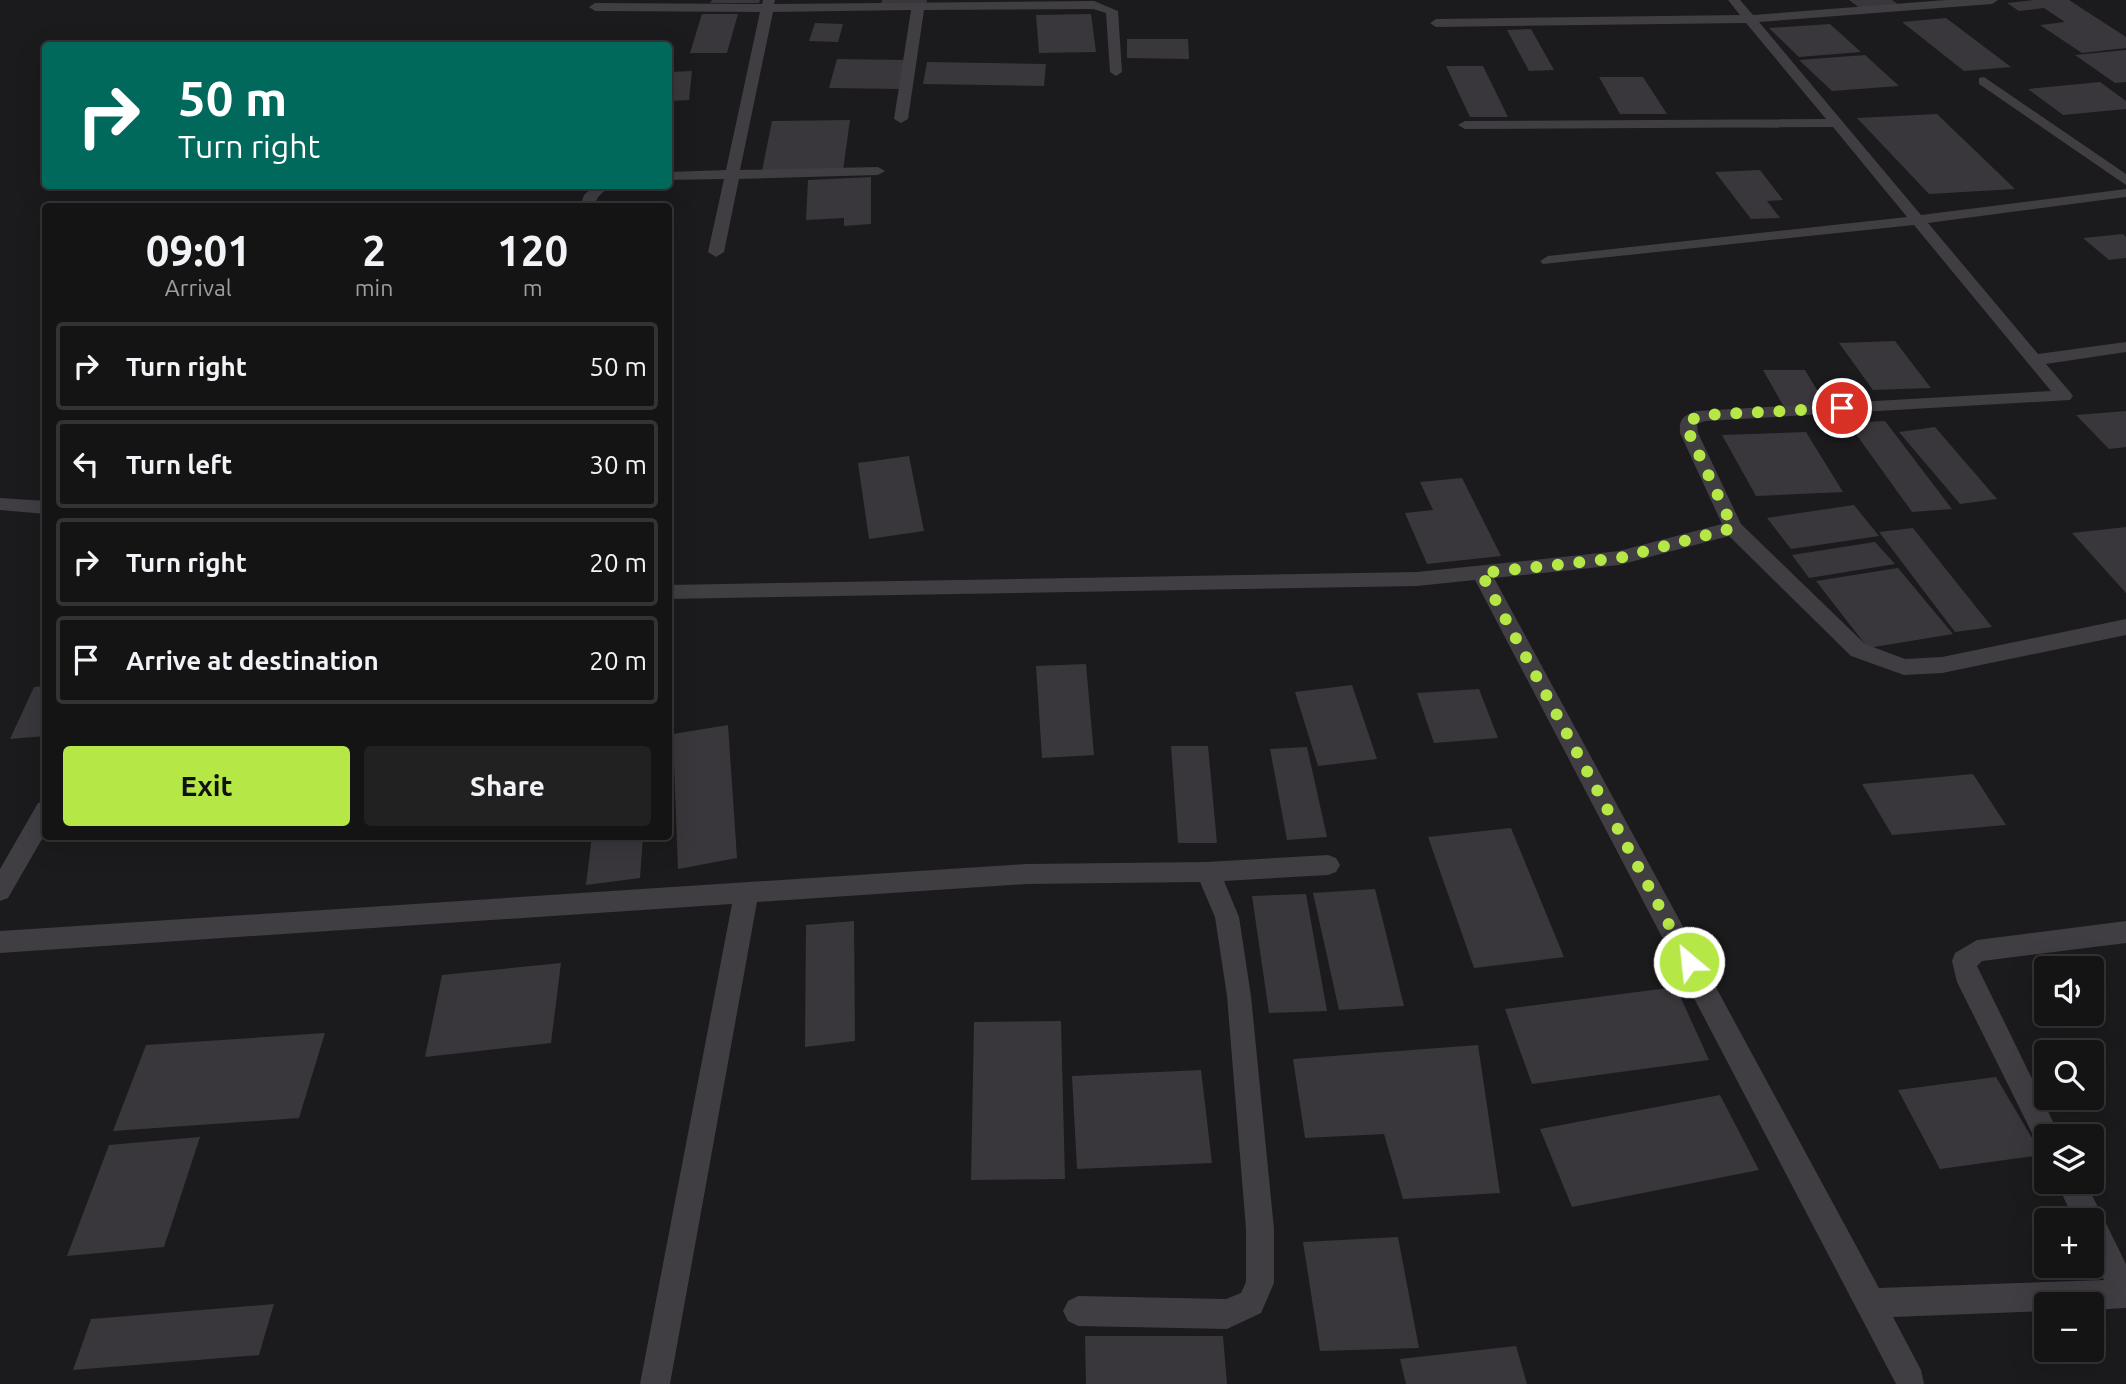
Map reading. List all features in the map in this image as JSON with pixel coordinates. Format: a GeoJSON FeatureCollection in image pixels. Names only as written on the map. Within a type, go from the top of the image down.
{"type":"FeatureCollection","features":[{"type":"Feature","properties":{"kind":"street"},"geometry":{"type":"LineString","coordinates":[[1734,0],[2064,396],[1703,415],[1688,421],[1689,433],[1733,528],[1858,650],[1904,667],[1941,665],[2126,627]]}},
{"type":"Feature","properties":{"kind":"street"},"geometry":{"type":"LineString","coordinates":[[1436,23],[1749,19],[1992,0]]}},
{"type":"Feature","properties":{"kind":"street"},"geometry":{"type":"LineString","coordinates":[[716,252],[768,4]]}},
{"type":"Feature","properties":{"kind":"street"},"geometry":{"type":"LineString","coordinates":[[595,6],[768,4],[1104,7],[1112,11],[1116,72]]}},
{"type":"Feature","properties":{"kind":"street"},"geometry":{"type":"LineString","coordinates":[[901,119],[918,7]]}},
{"type":"Feature","properties":{"kind":"street"},"geometry":{"type":"LineString","coordinates":[[1984,81],[2126,181]]}},
{"type":"Feature","properties":{"kind":"street"},"geometry":{"type":"LineString","coordinates":[[1465,125],[1837,123]]}},
{"type":"Feature","properties":{"kind":"street"},"geometry":{"type":"LineString","coordinates":[[672,176],[878,171]]}},
{"type":"Feature","properties":{"kind":"street"},"geometry":{"type":"LineString","coordinates":[[588,203],[591,195],[599,189]]}},
{"type":"Feature","properties":{"kind":"street"},"geometry":{"type":"LineString","coordinates":[[1548,261],[1919,220],[2126,193]]}},
{"type":"Feature","properties":{"kind":"street"},"geometry":{"type":"LineString","coordinates":[[2034,360],[2126,347]]}},
{"type":"Feature","properties":{"kind":"street"},"geometry":{"type":"LineString","coordinates":[[0,504],[42,508]]}},
{"type":"Feature","properties":{"kind":"street"},"geometry":{"type":"LineString","coordinates":[[672,592],[1403,580],[1619,558],[1733,528]]}},
{"type":"Feature","properties":{"kind":"street"},"geometry":{"type":"LineString","coordinates":[[1481,573],[1871,1303],[1910,1381]]}},
{"type":"Feature","properties":{"kind":"street"},"geometry":{"type":"LineString","coordinates":[[0,891],[42,817]]}},
{"type":"Feature","properties":{"kind":"street"},"geometry":{"type":"LineString","coordinates":[[0,942],[746,895],[1026,874],[1206,872],[1328,864]]}},
{"type":"Feature","properties":{"kind":"street"},"geometry":{"type":"LineString","coordinates":[[1078,1311],[1227,1314],[1251,1303],[1260,1283],[1260,1229],[1239,996],[1227,917],[1217,890],[1206,872]]}},
{"type":"Feature","properties":{"kind":"street"},"geometry":{"type":"LineString","coordinates":[[655,1384],[746,895]]}},
{"type":"Feature","properties":{"kind":"street"},"geometry":{"type":"LineString","coordinates":[[2041,1124],[1966,974],[1964,961],[1977,951],[2126,932]]}},
{"type":"Feature","properties":{"kind":"street"},"geometry":{"type":"LineString","coordinates":[[1871,1303],[2126,1294],[2104,1251]]}},
{"type":"Feature","properties":{"kind":"building"},"geometry":{"type":"Polygon","coordinates":[[[712,0],[760,0],[759,3],[710,3],[712,0]]]}},
{"type":"Feature","properties":{"kind":"building"},"geometry":{"type":"Polygon","coordinates":[[[882,0],[927,0],[926,5],[881,5],[882,0]]]}},
{"type":"Feature","properties":{"kind":"building"},"geometry":{"type":"Polygon","coordinates":[[[1849,0],[1892,0],[1899,5],[1861,9],[1849,0]]]}},
{"type":"Feature","properties":{"kind":"building"},"geometry":{"type":"Polygon","coordinates":[[[2069,0],[2126,37],[2126,48],[2082,53],[2040,25],[2065,22],[2044,8],[2019,11],[2007,3],[2069,0]]]}},
{"type":"Feature","properties":{"kind":"building"},"geometry":{"type":"Polygon","coordinates":[[[702,14],[738,14],[727,53],[690,53],[702,14]]]}},
{"type":"Feature","properties":{"kind":"building"},"geometry":{"type":"Polygon","coordinates":[[[1091,14],[1096,52],[1039,53],[1036,15],[1091,14]]]}},
{"type":"Feature","properties":{"kind":"building"},"geometry":{"type":"Polygon","coordinates":[[[1946,18],[2011,67],[1964,71],[1902,22],[1946,18]]]}},
{"type":"Feature","properties":{"kind":"building"},"geometry":{"type":"Polygon","coordinates":[[[815,23],[843,24],[838,42],[809,41],[815,23]]]}},
{"type":"Feature","properties":{"kind":"building"},"geometry":{"type":"Polygon","coordinates":[[[1830,24],[1861,52],[1799,57],[1769,28],[1830,24]]]}},
{"type":"Feature","properties":{"kind":"building"},"geometry":{"type":"Polygon","coordinates":[[[1531,29],[1554,70],[1529,71],[1507,30],[1531,29]]]}},
{"type":"Feature","properties":{"kind":"building"},"geometry":{"type":"Polygon","coordinates":[[[1127,39],[1188,39],[1189,59],[1127,58],[1127,39]]]}},
{"type":"Feature","properties":{"kind":"building"},"geometry":{"type":"Polygon","coordinates":[[[2126,50],[2126,82],[2115,83],[2075,55],[2126,50]]]}},
{"type":"Feature","properties":{"kind":"building"},"geometry":{"type":"Polygon","coordinates":[[[1865,55],[1899,86],[1832,91],[1799,60],[1865,55]]]}},
{"type":"Feature","properties":{"kind":"building"},"geometry":{"type":"Polygon","coordinates":[[[837,59],[906,60],[900,89],[829,88],[837,59]]]}},
{"type":"Feature","properties":{"kind":"building"},"geometry":{"type":"Polygon","coordinates":[[[927,62],[1046,64],[1044,86],[923,84],[927,62]]]}},
{"type":"Feature","properties":{"kind":"building"},"geometry":{"type":"Polygon","coordinates":[[[1446,66],[1483,66],[1508,117],[1470,117],[1446,66]]]}},
{"type":"Feature","properties":{"kind":"building"},"geometry":{"type":"Polygon","coordinates":[[[692,71],[689,100],[672,101],[672,72],[692,71]]]}},
{"type":"Feature","properties":{"kind":"building"},"geometry":{"type":"Polygon","coordinates":[[[1599,77],[1643,77],[1667,114],[1620,114],[1599,77]]]}},
{"type":"Feature","properties":{"kind":"building"},"geometry":{"type":"Polygon","coordinates":[[[2100,82],[2126,101],[2126,109],[2063,115],[2028,89],[2100,82]]]}},
{"type":"Feature","properties":{"kind":"building"},"geometry":{"type":"Polygon","coordinates":[[[1937,114],[2015,189],[1929,194],[1857,118],[1937,114]]]}},
{"type":"Feature","properties":{"kind":"building"},"geometry":{"type":"Polygon","coordinates":[[[850,120],[843,170],[762,171],[772,121],[850,120]]]}},
{"type":"Feature","properties":{"kind":"building"},"geometry":{"type":"Polygon","coordinates":[[[1760,170],[1783,200],[1767,201],[1780,218],[1751,219],[1715,172],[1760,170]]]}},
{"type":"Feature","properties":{"kind":"building"},"geometry":{"type":"Polygon","coordinates":[[[871,177],[871,224],[844,226],[844,218],[806,220],[808,180],[871,177]]]}},
{"type":"Feature","properties":{"kind":"building"},"geometry":{"type":"Polygon","coordinates":[[[2123,234],[2126,237],[2126,258],[2109,260],[2083,238],[2123,234]]]}},
{"type":"Feature","properties":{"kind":"building"},"geometry":{"type":"Polygon","coordinates":[[[1895,341],[1931,388],[1873,390],[1839,343],[1895,341]]]}},
{"type":"Feature","properties":{"kind":"building"},"geometry":{"type":"Polygon","coordinates":[[[1763,370],[1805,370],[1827,407],[1784,407],[1763,370]]]}},
{"type":"Feature","properties":{"kind":"building"},"geometry":{"type":"Polygon","coordinates":[[[2126,411],[2126,447],[2109,449],[2076,415],[2126,411]]]}},
{"type":"Feature","properties":{"kind":"building"},"geometry":{"type":"Polygon","coordinates":[[[1885,421],[1952,509],[1912,512],[1848,423],[1885,421]]]}},
{"type":"Feature","properties":{"kind":"building"},"geometry":{"type":"Polygon","coordinates":[[[1935,427],[1997,499],[1960,504],[1899,432],[1935,427]]]}},
{"type":"Feature","properties":{"kind":"building"},"geometry":{"type":"Polygon","coordinates":[[[1806,432],[1843,492],[1756,496],[1722,435],[1806,432]]]}},
{"type":"Feature","properties":{"kind":"building"},"geometry":{"type":"Polygon","coordinates":[[[909,456],[924,531],[869,539],[858,463],[909,456]]]}},
{"type":"Feature","properties":{"kind":"building"},"geometry":{"type":"Polygon","coordinates":[[[1462,478],[1501,556],[1427,564],[1405,513],[1433,510],[1420,482],[1462,478]]]}},
{"type":"Feature","properties":{"kind":"building"},"geometry":{"type":"Polygon","coordinates":[[[1854,505],[1879,536],[1791,549],[1767,518],[1854,505]]]}},
{"type":"Feature","properties":{"kind":"building"},"geometry":{"type":"Polygon","coordinates":[[[2126,527],[2126,593],[2072,533],[2126,527]]]}},
{"type":"Feature","properties":{"kind":"building"},"geometry":{"type":"Polygon","coordinates":[[[1913,528],[1992,627],[1955,632],[1879,532],[1913,528]]]}},
{"type":"Feature","properties":{"kind":"building"},"geometry":{"type":"Polygon","coordinates":[[[1875,542],[1895,564],[1809,578],[1792,555],[1875,542]]]}},
{"type":"Feature","properties":{"kind":"building"},"geometry":{"type":"Polygon","coordinates":[[[1898,568],[1953,634],[1868,648],[1816,581],[1898,568]]]}},
{"type":"Feature","properties":{"kind":"building"},"geometry":{"type":"Polygon","coordinates":[[[1086,664],[1094,755],[1042,758],[1036,666],[1086,664]]]}},
{"type":"Feature","properties":{"kind":"building"},"geometry":{"type":"Polygon","coordinates":[[[1352,685],[1377,759],[1318,766],[1295,692],[1352,685]]]}},
{"type":"Feature","properties":{"kind":"building"},"geometry":{"type":"Polygon","coordinates":[[[42,686],[42,736],[10,739],[34,687],[42,686]]]}},
{"type":"Feature","properties":{"kind":"building"},"geometry":{"type":"Polygon","coordinates":[[[1479,689],[1498,738],[1434,743],[1417,693],[1479,689]]]}},
{"type":"Feature","properties":{"kind":"building"},"geometry":{"type":"Polygon","coordinates":[[[728,725],[737,858],[678,869],[673,734],[728,725]]]}},
{"type":"Feature","properties":{"kind":"building"},"geometry":{"type":"Polygon","coordinates":[[[1171,746],[1208,746],[1217,843],[1178,843],[1171,746]]]}},
{"type":"Feature","properties":{"kind":"building"},"geometry":{"type":"Polygon","coordinates":[[[1307,747],[1327,837],[1287,840],[1270,749],[1307,747]]]}},
{"type":"Feature","properties":{"kind":"building"},"geometry":{"type":"Polygon","coordinates":[[[1973,774],[2006,825],[1892,835],[1862,784],[1973,774]]]}},
{"type":"Feature","properties":{"kind":"building"},"geometry":{"type":"Polygon","coordinates":[[[1511,828],[1564,957],[1474,968],[1428,837],[1511,828]]]}},
{"type":"Feature","properties":{"kind":"building"},"geometry":{"type":"Polygon","coordinates":[[[592,840],[643,840],[640,878],[586,885],[592,840]]]}},
{"type":"Feature","properties":{"kind":"building"},"geometry":{"type":"Polygon","coordinates":[[[1375,889],[1404,1006],[1339,1010],[1313,893],[1375,889]]]}},
{"type":"Feature","properties":{"kind":"building"},"geometry":{"type":"Polygon","coordinates":[[[1306,894],[1327,1011],[1269,1013],[1252,896],[1306,894]]]}},
{"type":"Feature","properties":{"kind":"building"},"geometry":{"type":"Polygon","coordinates":[[[854,921],[855,1041],[805,1047],[806,925],[854,921]]]}},
{"type":"Feature","properties":{"kind":"building"},"geometry":{"type":"Polygon","coordinates":[[[561,963],[551,1043],[425,1057],[442,975],[561,963]]]}},
{"type":"Feature","properties":{"kind":"building"},"geometry":{"type":"Polygon","coordinates":[[[1676,987],[1709,1060],[1532,1084],[1505,1009],[1676,987]]]}},
{"type":"Feature","properties":{"kind":"building"},"geometry":{"type":"Polygon","coordinates":[[[1061,1021],[1065,1179],[971,1180],[974,1022],[1061,1021]]]}},
{"type":"Feature","properties":{"kind":"building"},"geometry":{"type":"Polygon","coordinates":[[[325,1033],[299,1118],[113,1131],[146,1045],[325,1033]]]}},
{"type":"Feature","properties":{"kind":"building"},"geometry":{"type":"Polygon","coordinates":[[[1478,1045],[1500,1193],[1403,1199],[1384,1134],[1305,1138],[1293,1059],[1478,1045]]]}},
{"type":"Feature","properties":{"kind":"building"},"geometry":{"type":"Polygon","coordinates":[[[1201,1070],[1212,1163],[1077,1169],[1072,1076],[1201,1070]]]}},
{"type":"Feature","properties":{"kind":"building"},"geometry":{"type":"Polygon","coordinates":[[[1996,1077],[2034,1141],[2034,1156],[1940,1169],[1898,1090],[1996,1077]]]}},
{"type":"Feature","properties":{"kind":"building"},"geometry":{"type":"Polygon","coordinates":[[[1720,1095],[1759,1170],[1572,1207],[1540,1129],[1720,1095]]]}},
{"type":"Feature","properties":{"kind":"building"},"geometry":{"type":"Polygon","coordinates":[[[200,1137],[164,1247],[67,1256],[109,1145],[200,1137]]]}},
{"type":"Feature","properties":{"kind":"building"},"geometry":{"type":"Polygon","coordinates":[[[1398,1237],[1419,1348],[1320,1351],[1303,1242],[1398,1237]]]}},
{"type":"Feature","properties":{"kind":"building"},"geometry":{"type":"Polygon","coordinates":[[[274,1304],[259,1355],[73,1370],[91,1319],[274,1304]]]}},
{"type":"Feature","properties":{"kind":"building"},"geometry":{"type":"Polygon","coordinates":[[[1085,1336],[1223,1336],[1227,1384],[1086,1384],[1085,1336]]]}},
{"type":"Feature","properties":{"kind":"building"},"geometry":{"type":"Polygon","coordinates":[[[1516,1346],[1527,1384],[1406,1384],[1400,1359],[1516,1346]]]}},
{"type":"Feature","properties":{"kind":"route"},"geometry":{"type":"LineString","coordinates":[[1689,962],[1481,573],[1619,558],[1733,528],[1689,433],[1688,421],[1703,415],[1842,408]]}}]}
